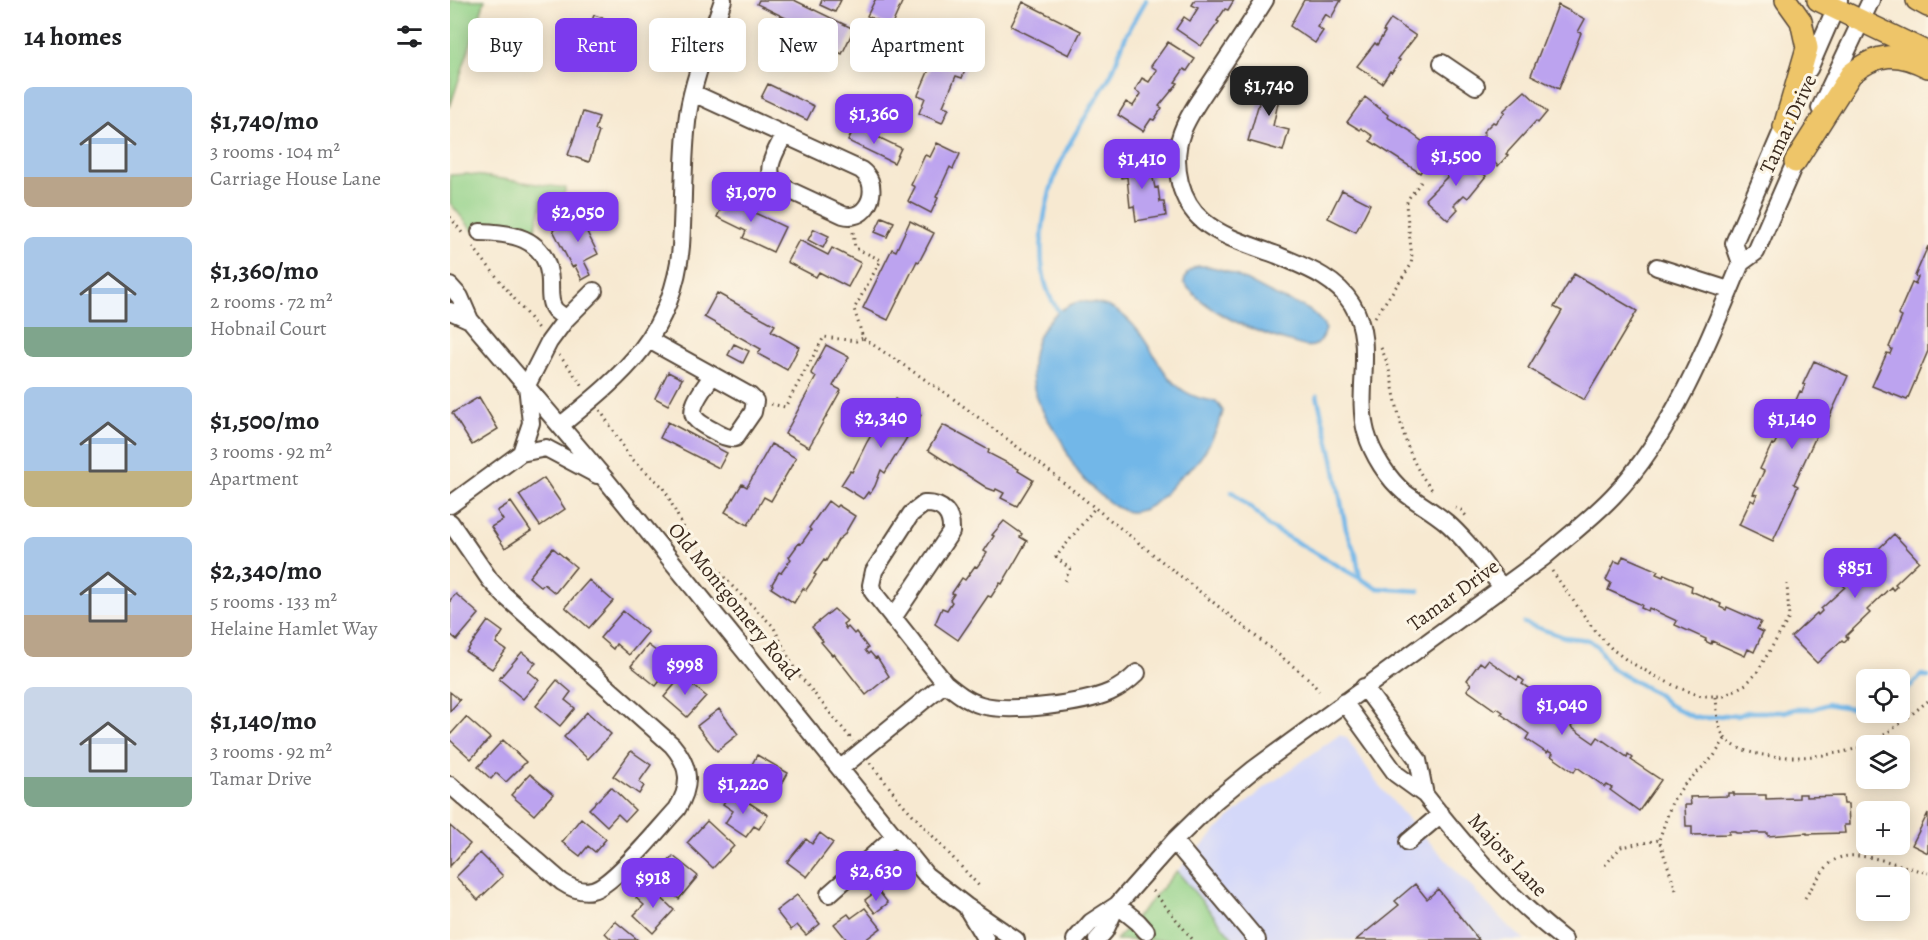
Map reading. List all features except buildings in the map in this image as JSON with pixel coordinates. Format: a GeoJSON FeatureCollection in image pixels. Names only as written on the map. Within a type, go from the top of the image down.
{"type":"FeatureCollection","features":[{"type":"Feature","properties":{"kind":"main road"},"geometry":{"type":"LineString","coordinates":[[1784,127],[1807,48],[1801,21],[1786,0]]}},
{"type":"Feature","properties":{"kind":"main road"},"geometry":{"type":"LineString","coordinates":[[1917,0],[1928,6]]}},
{"type":"Feature","properties":{"kind":"main road"},"geometry":{"type":"LineString","coordinates":[[1831,3],[1928,53]]}},
{"type":"Feature","properties":{"kind":"main road"},"geometry":{"type":"LineString","coordinates":[[1795,162],[1851,74],[1862,65],[1885,57],[1900,56],[1928,67]]}},
{"type":"Feature","properties":{"kind":"street"},"geometry":{"type":"LineString","coordinates":[[561,425],[616,380],[634,361],[661,321],[679,258],[686,136],[693,93],[723,0]]}},
{"type":"Feature","properties":{"kind":"street"},"geometry":{"type":"LineString","coordinates":[[1265,0],[1184,125],[1175,158],[1183,193],[1191,208],[1203,221],[1217,230],[1310,269],[1342,290],[1360,319],[1365,358],[1362,386],[1363,411],[1366,434],[1377,456],[1388,475],[1403,491],[1446,522],[1502,587]]}},
{"type":"Feature","properties":{"kind":"street","name":"Tamar Drive"},"geometry":{"type":"LineString","coordinates":[[1075,940],[1091,922],[1117,905],[1174,841],[1215,801],[1364,687],[1544,556],[1614,495],[1642,461],[1673,411],[1695,368],[1741,263],[1756,252],[1795,162],[1871,0]]}},
{"type":"Feature","properties":{"kind":"street","name":"Tamar Drive"},"geometry":{"type":"LineString","coordinates":[[1741,263],[1734,243],[1784,127],[1831,3]]}},
{"type":"Feature","properties":{"kind":"street"},"geometry":{"type":"LineString","coordinates":[[1442,63],[1476,86]]}},
{"type":"Feature","properties":{"kind":"street"},"geometry":{"type":"LineString","coordinates":[[693,93],[861,170],[869,178],[871,197],[858,216],[851,217],[776,184],[772,180],[769,168],[784,135]]}},
{"type":"Feature","properties":{"kind":"street"},"geometry":{"type":"LineString","coordinates":[[480,232],[506,233],[536,245],[550,273],[550,297],[554,309],[566,319]]}},
{"type":"Feature","properties":{"kind":"street"},"geometry":{"type":"LineString","coordinates":[[1657,267],[1729,290]]}},
{"type":"Feature","properties":{"kind":"street","name":"Old Montgomery Road"},"geometry":{"type":"LineString","coordinates":[[450,286],[460,297],[470,320],[561,425],[926,875],[1016,940]]}},
{"type":"Feature","properties":{"kind":"street"},"geometry":{"type":"LineString","coordinates":[[521,453],[531,423],[527,385],[549,342],[566,319],[594,291]]}},
{"type":"Feature","properties":{"kind":"street","name":"Old Montgomery Road"},"geometry":{"type":"LineString","coordinates":[[450,311],[470,320]]}},
{"type":"Feature","properties":{"kind":"street"},"geometry":{"type":"LineString","coordinates":[[649,340],[750,396],[755,401],[753,412],[735,438],[723,436],[697,421],[692,410],[712,376]]}},
{"type":"Feature","properties":{"kind":"street"},"geometry":{"type":"LineString","coordinates":[[450,505],[521,453],[546,447],[606,480]]}},
{"type":"Feature","properties":{"kind":"street"},"geometry":{"type":"LineString","coordinates":[[893,618],[951,532],[948,514],[938,505],[924,504],[911,514],[871,578],[873,592],[893,618],[945,683],[960,696],[983,706],[1024,708],[1092,698],[1111,692],[1137,673]]}},
{"type":"Feature","properties":{"kind":"street"},"geometry":{"type":"LineString","coordinates":[[450,522],[490,580],[504,595],[672,744],[680,754],[687,774],[684,797],[677,809],[607,883],[591,891],[573,889],[561,882],[450,785]]}},
{"type":"Feature","properties":{"kind":"street"},"geometry":{"type":"LineString","coordinates":[[841,768],[945,683]]}},
{"type":"Feature","properties":{"kind":"street","name":"Majors Lane"},"geometry":{"type":"LineString","coordinates":[[1364,687],[1418,760],[1425,795]]}},
{"type":"Feature","properties":{"kind":"street","name":"Majors Lane"},"geometry":{"type":"LineString","coordinates":[[1344,702],[1396,774],[1425,795],[1475,857],[1511,895],[1564,940]]}},
{"type":"Feature","properties":{"kind":"street"},"geometry":{"type":"LineString","coordinates":[[1408,842],[1441,814]]}},
{"type":"Feature","properties":{"kind":"street"},"geometry":{"type":"LineString","coordinates":[[829,894],[895,836]]}},
{"type":"Feature","properties":{"kind":"street"},"geometry":{"type":"LineString","coordinates":[[1174,841],[1257,940]]}},
{"type":"Feature","properties":{"kind":"street"},"geometry":{"type":"LineString","coordinates":[[1117,905],[1146,931]]}},
{"type":"Feature","properties":{"kind":"street","name":"Tamar Drive"},"geometry":{"type":"LineString","coordinates":[[1097,940],[1105,931],[1117,905]]}},
{"type":"Feature","properties":{"kind":"street","name":"Old Montgomery Road"},"geometry":{"type":"LineString","coordinates":[[966,906],[986,940]]}},
{"type":"Feature","properties":{"kind":"path"},"geometry":{"type":"LineString","coordinates":[[1374,326],[1374,318],[1411,265],[1406,205],[1408,198],[1421,182]]}},
{"type":"Feature","properties":{"kind":"path"},"geometry":{"type":"LineString","coordinates":[[450,217],[587,391]]}},
{"type":"Feature","properties":{"kind":"path"},"geometry":{"type":"LineString","coordinates":[[851,217],[855,248],[881,260],[854,309],[863,338],[951,397],[1039,463],[1309,679],[1319,691]]}},
{"type":"Feature","properties":{"kind":"path"},"geometry":{"type":"LineString","coordinates":[[755,401],[785,407],[824,337],[856,341],[863,338]]}},
{"type":"Feature","properties":{"kind":"path"},"geometry":{"type":"LineString","coordinates":[[1378,342],[1387,360],[1409,452],[1420,476],[1436,494]]}},
{"type":"Feature","properties":{"kind":"path"},"geometry":{"type":"LineString","coordinates":[[599,408],[630,457],[664,488],[690,537],[732,586],[773,626],[795,669],[854,742]]}},
{"type":"Feature","properties":{"kind":"path"},"geometry":{"type":"LineString","coordinates":[[1452,507],[1461,510],[1468,519]]}},
{"type":"Feature","properties":{"kind":"path"},"geometry":{"type":"LineString","coordinates":[[1065,580],[1070,569],[1056,557],[1094,509]]}},
{"type":"Feature","properties":{"kind":"path"},"geometry":{"type":"LineString","coordinates":[[1544,556],[1557,580],[1595,631],[1612,649],[1628,661],[1677,687],[1701,696],[1724,696],[1746,684],[1756,674],[1789,618],[1787,584]]}},
{"type":"Feature","properties":{"kind":"path"},"geometry":{"type":"LineString","coordinates":[[1716,697],[1725,739],[1744,750],[1762,756],[1783,757],[1841,752],[1867,745],[1928,701]]}},
{"type":"Feature","properties":{"kind":"path"},"geometry":{"type":"LineString","coordinates":[[1676,890],[1659,840],[1672,802],[1683,786],[1714,756],[1725,739]]}},
{"type":"Feature","properties":{"kind":"path"},"geometry":{"type":"LineString","coordinates":[[870,763],[902,803],[980,888]]}},
{"type":"Feature","properties":{"kind":"path"},"geometry":{"type":"LineString","coordinates":[[1605,865],[1622,848],[1659,840]]}},
{"type":"Feature","properties":{"kind":"path"},"geometry":{"type":"LineString","coordinates":[[1805,898],[1826,868],[1836,860],[1847,856],[1885,861],[1928,873]]}},
{"type":"Feature","properties":{"kind":"path"},"geometry":{"type":"LineString","coordinates":[[1153,891],[1193,940]]}},
{"type":"Feature","properties":{"kind":"shaded area"},"geometry":{"type":"Polygon","coordinates":[[[1339,735],[1346,737],[1378,784],[1406,817],[1507,925],[1525,940],[1234,940],[1177,871],[1228,819],[1263,789],[1339,735]]]}},
{"type":"Feature","properties":{"kind":"green space"},"geometry":{"type":"Polygon","coordinates":[[[450,0],[485,0],[479,18],[468,18],[468,52],[450,107],[450,0]]]}},
{"type":"Feature","properties":{"kind":"green space"},"geometry":{"type":"Polygon","coordinates":[[[467,174],[566,188],[560,203],[543,201],[533,235],[493,228],[472,230],[450,203],[450,175],[467,174]]]}},
{"type":"Feature","properties":{"kind":"green space"},"geometry":{"type":"Polygon","coordinates":[[[1177,871],[1234,940],[1116,940],[1177,871]]]}},
{"type":"Feature","properties":{"kind":"water"},"geometry":{"type":"Polygon","coordinates":[[[1198,266],[1230,273],[1310,311],[1326,329],[1322,339],[1313,346],[1302,346],[1247,327],[1218,312],[1205,304],[1184,283],[1188,272],[1198,266]]]}},
{"type":"Feature","properties":{"kind":"water"},"geometry":{"type":"Polygon","coordinates":[[[1081,301],[1104,305],[1117,311],[1142,336],[1169,378],[1181,389],[1196,397],[1216,401],[1223,411],[1219,424],[1200,458],[1158,500],[1140,511],[1132,512],[1118,508],[1101,496],[1080,475],[1042,409],[1034,388],[1032,360],[1040,334],[1056,314],[1067,306],[1081,301]]]}},
{"type":"Feature","properties":{"kind":"waterway"},"geometry":{"type":"LineString","coordinates":[[1061,314],[1050,296],[1041,255],[1042,232],[1051,188],[1067,149],[1111,74],[1126,36],[1146,0]]}},
{"type":"Feature","properties":{"kind":"waterway"},"geometry":{"type":"LineString","coordinates":[[1317,396],[1333,459],[1346,529],[1356,555],[1360,578]]}},
{"type":"Feature","properties":{"kind":"waterway"},"geometry":{"type":"LineString","coordinates":[[1232,492],[1257,513],[1268,526],[1377,588],[1419,591]]}},
{"type":"Feature","properties":{"kind":"waterway"},"geometry":{"type":"LineString","coordinates":[[1524,623],[1564,637],[1589,640],[1597,646],[1611,668],[1657,694],[1669,705],[1693,717],[1736,716],[1748,712],[1784,712],[1794,709],[1813,709],[1827,704],[1856,709]]}},
{"type":"Feature","properties":{"kind":"waterway"},"geometry":{"type":"LineString","coordinates":[[1910,686],[1922,675],[1928,677]]}}]}
